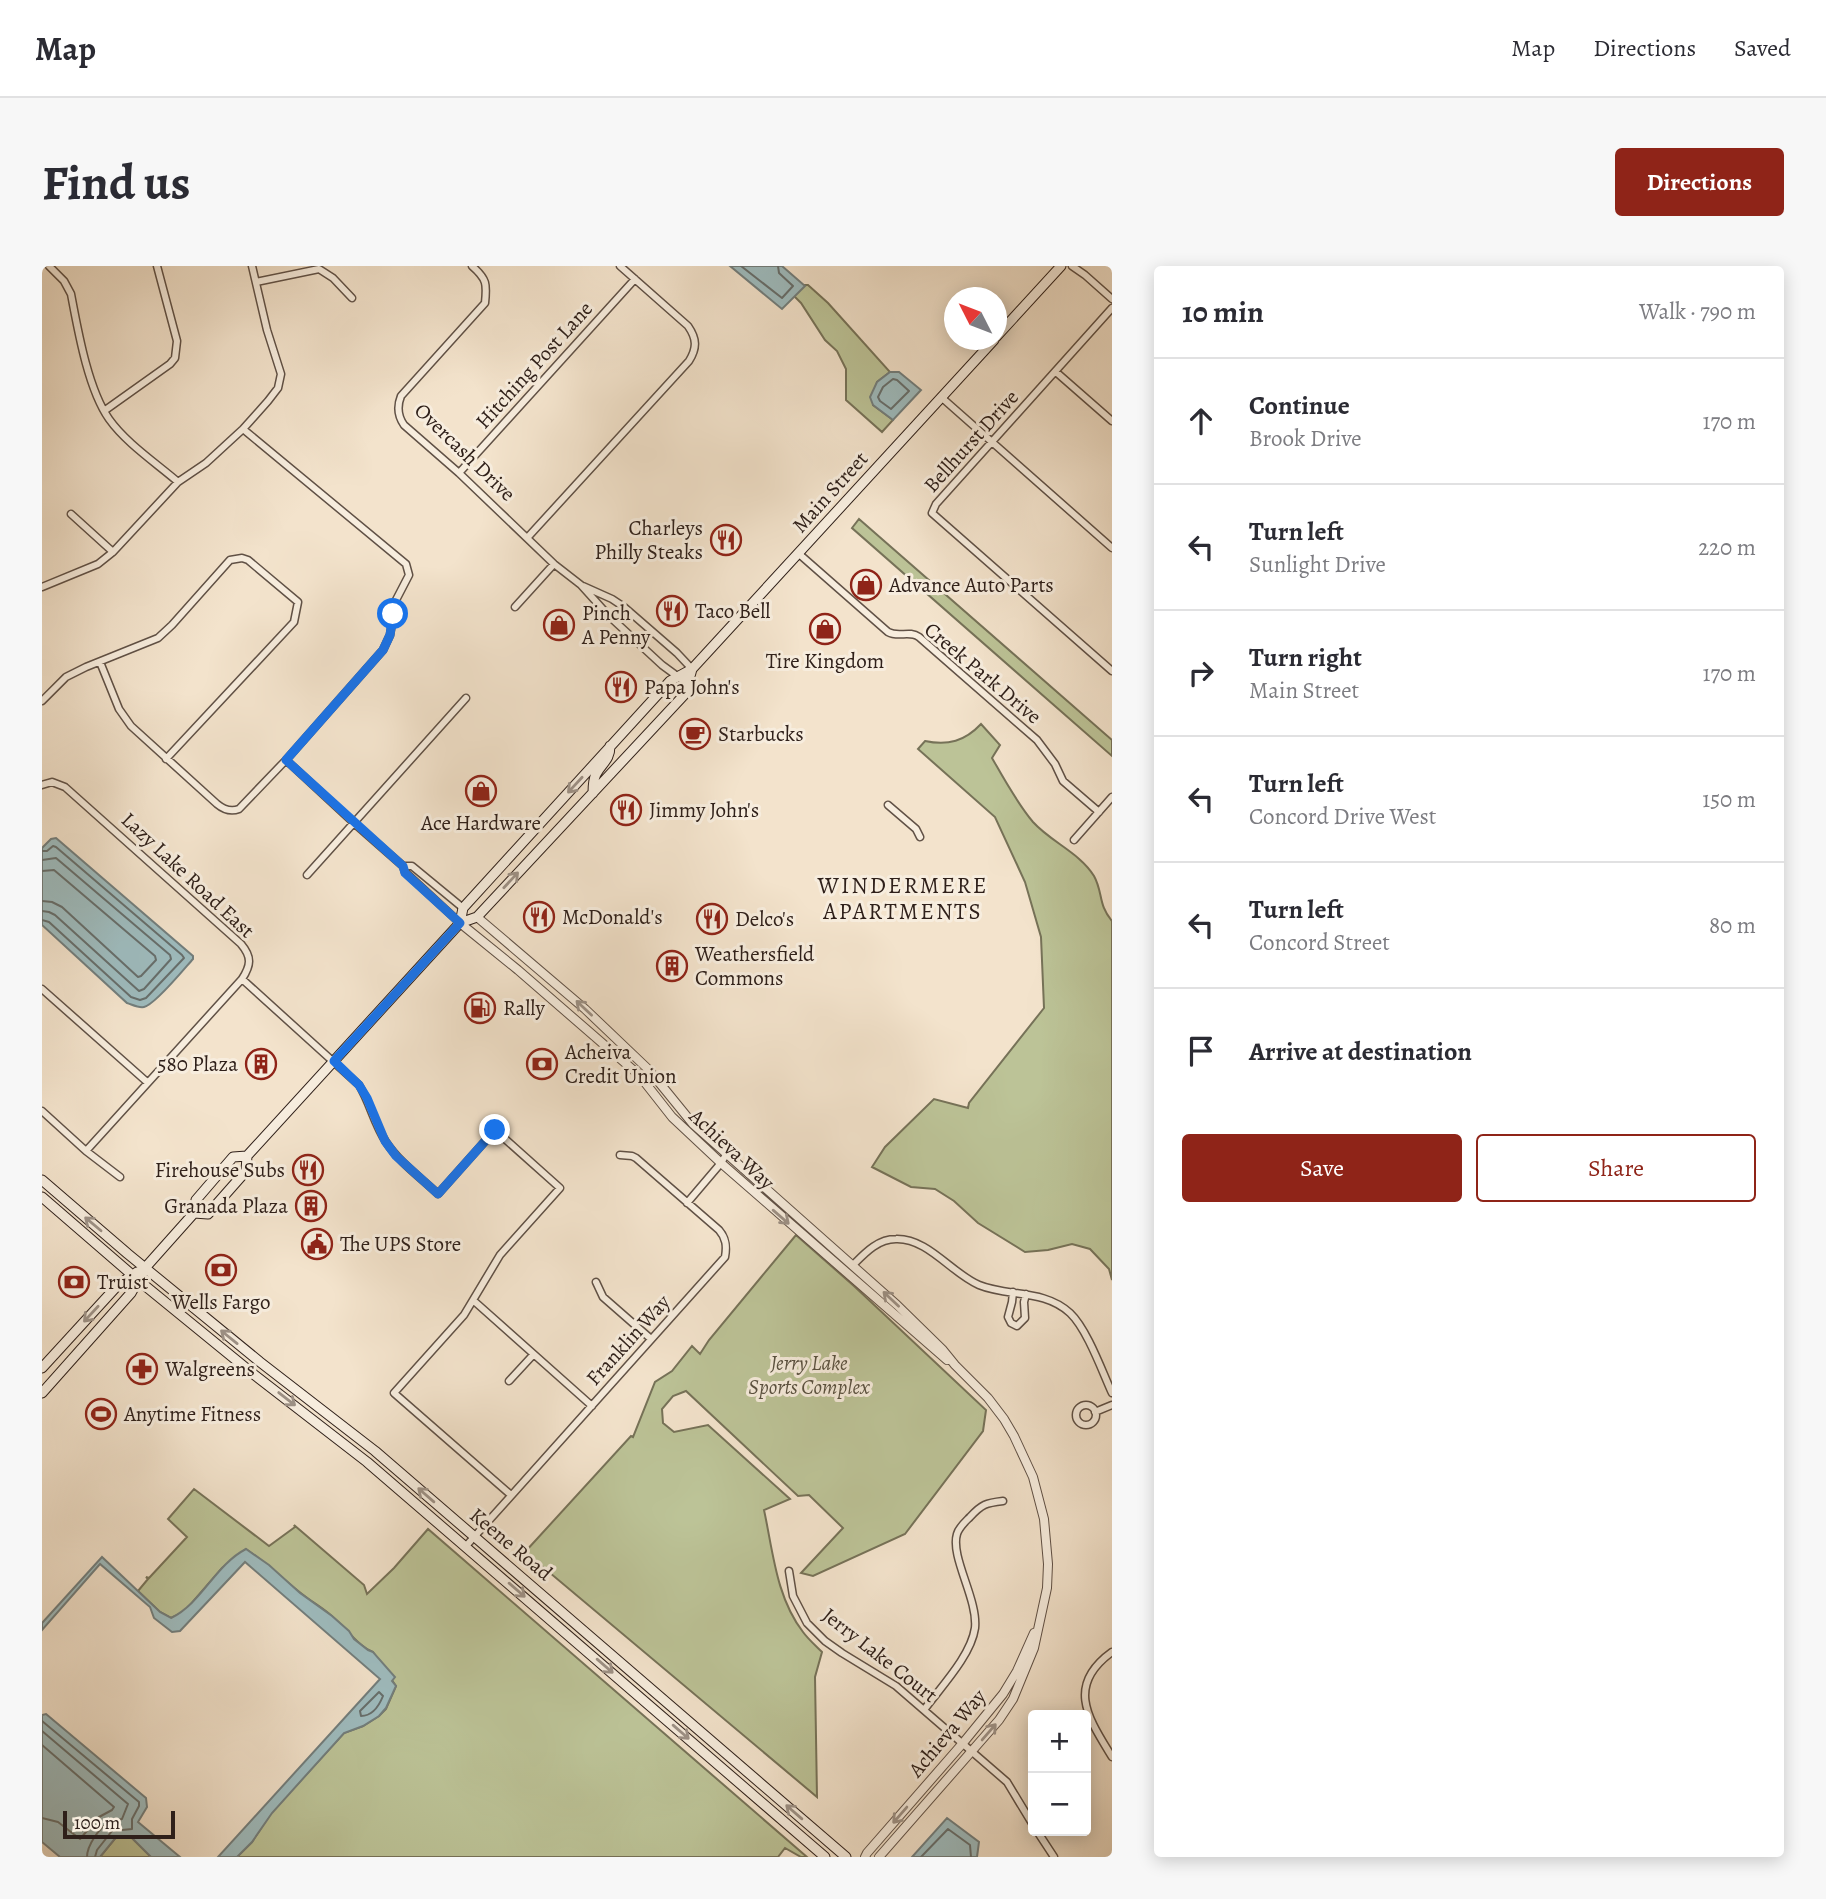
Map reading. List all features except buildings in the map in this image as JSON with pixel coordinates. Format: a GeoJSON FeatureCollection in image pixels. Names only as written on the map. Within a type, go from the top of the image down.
{"type":"FeatureCollection","features":[{"type":"Feature","properties":{"kind":"main road","name":"Main Street"},"geometry":{"type":"LineString","coordinates":[[1007,325],[1061,266]]}},
{"type":"Feature","properties":{"kind":"main road","name":"Main Street"},"geometry":{"type":"LineString","coordinates":[[463,908],[670,681],[692,668],[984,350]]}},
{"type":"Feature","properties":{"kind":"main road","name":"Main Street"},"geometry":{"type":"LineString","coordinates":[[194,1213],[208,1214],[246,1171],[247,1156],[460,923],[477,917],[685,694],[692,668]]}},
{"type":"Feature","properties":{"kind":"main road"},"geometry":{"type":"LineString","coordinates":[[593,793],[594,780],[610,755],[610,746]]}},
{"type":"Feature","properties":{"kind":"main road"},"geometry":{"type":"LineString","coordinates":[[460,923],[463,908],[477,917]]}},
{"type":"Feature","properties":{"kind":"main road","name":"Main Street"},"geometry":{"type":"LineString","coordinates":[[42,1393],[131,1293],[136,1278],[194,1213],[196,1200],[233,1157],[247,1156]]}},
{"type":"Feature","properties":{"kind":"main road","name":"Keene Road"},"geometry":{"type":"LineString","coordinates":[[42,1180],[296,1391],[375,1451],[846,1857]]}},
{"type":"Feature","properties":{"kind":"main road","name":"Keene Road"},"geometry":{"type":"LineString","coordinates":[[42,1197],[136,1278],[367,1462],[825,1857]]}},
{"type":"Feature","properties":{"kind":"main road","name":"Main Street"},"geometry":{"type":"LineString","coordinates":[[42,1368],[118,1285],[136,1278]]}},
{"type":"Feature","properties":{"kind":"street"},"geometry":{"type":"LineString","coordinates":[[49,266],[64,281],[71,294],[92,386],[104,411],[127,438],[178,482]]}},
{"type":"Feature","properties":{"kind":"street"},"geometry":{"type":"LineString","coordinates":[[104,411],[175,358],[177,341],[157,266]]}},
{"type":"Feature","properties":{"kind":"street"},"geometry":{"type":"LineString","coordinates":[[42,587],[90,568],[113,552],[178,482],[206,463],[243,429],[278,388],[281,374],[267,330],[252,266]]}},
{"type":"Feature","properties":{"kind":"street","name":"Overcash Drive"},"geometry":{"type":"LineString","coordinates":[[472,266],[482,275],[487,286],[485,303],[404,392],[398,407],[400,419],[554,564],[581,585],[609,616],[688,684]]}},
{"type":"Feature","properties":{"kind":"street"},"geometry":{"type":"LineString","coordinates":[[528,537],[695,352],[693,333],[688,326],[620,266]]}},
{"type":"Feature","properties":{"kind":"street"},"geometry":{"type":"LineString","coordinates":[[1072,266],[1112,299]]}},
{"type":"Feature","properties":{"kind":"street"},"geometry":{"type":"LineString","coordinates":[[256,282],[319,269],[327,272],[352,298]]}},
{"type":"Feature","properties":{"kind":"street","name":"Hitching Post Lane"},"geometry":{"type":"LineString","coordinates":[[459,473],[635,279]]}},
{"type":"Feature","properties":{"kind":"street","name":"Bellhurst Drive"},"geometry":{"type":"LineString","coordinates":[[1112,308],[936,504],[932,513],[1112,671]]}},
{"type":"Feature","properties":{"kind":"street"},"geometry":{"type":"LineString","coordinates":[[1056,372],[1112,421]]}},
{"type":"Feature","properties":{"kind":"street"},"geometry":{"type":"LineString","coordinates":[[941,397],[1112,548]]}},
{"type":"Feature","properties":{"kind":"street"},"geometry":{"type":"LineString","coordinates":[[100,662],[119,709],[131,726],[217,804],[235,811],[286,760],[383,650],[390,635],[396,600],[408,578],[405,563],[243,429]]}},
{"type":"Feature","properties":{"kind":"street"},"geometry":{"type":"LineString","coordinates":[[71,514],[113,552]]}},
{"type":"Feature","properties":{"kind":"street","name":"Creek Park Drive"},"geometry":{"type":"LineString","coordinates":[[799,553],[888,632],[896,636],[911,633],[919,637],[1042,746],[1063,781],[1099,812]]}},
{"type":"Feature","properties":{"kind":"street"},"geometry":{"type":"LineString","coordinates":[[42,701],[66,677],[158,638],[230,560],[248,560],[298,602],[294,622],[166,758]]}},
{"type":"Feature","properties":{"kind":"street"},"geometry":{"type":"LineString","coordinates":[[515,607],[554,564]]}},
{"type":"Feature","properties":{"kind":"street","name":"Overcash Drive"},"geometry":{"type":"LineString","coordinates":[[581,585],[624,607],[692,668]]}},
{"type":"Feature","properties":{"kind":"street"},"geometry":{"type":"LineString","coordinates":[[307,875],[466,698]]}},
{"type":"Feature","properties":{"kind":"street"},"geometry":{"type":"LineString","coordinates":[[286,760],[403,866],[405,873],[460,923]]}},
{"type":"Feature","properties":{"kind":"street","name":"Lazy Lake Road East"},"geometry":{"type":"LineString","coordinates":[[42,785],[52,782],[65,787],[241,944],[250,960],[250,967],[242,979]]}},
{"type":"Feature","properties":{"kind":"street"},"geometry":{"type":"LineString","coordinates":[[1074,840],[1112,797]]}},
{"type":"Feature","properties":{"kind":"street"},"geometry":{"type":"LineString","coordinates":[[888,805],[916,829],[920,837]]}},
{"type":"Feature","properties":{"kind":"street"},"geometry":{"type":"LineString","coordinates":[[403,866],[412,866],[463,908]]}},
{"type":"Feature","properties":{"kind":"street","name":"Achieva Way"},"geometry":{"type":"LineString","coordinates":[[477,917],[585,1009],[649,1070],[693,1124],[853,1265],[942,1349],[1004,1419],[1033,1477],[1044,1518],[1048,1564],[1047,1588],[1034,1648],[1013,1699],[999,1720],[879,1857]]}},
{"type":"Feature","properties":{"kind":"street","name":"Achieva Way"},"geometry":{"type":"LineString","coordinates":[[460,923],[508,961],[639,1075],[672,1117],[721,1163],[955,1366]]}},
{"type":"Feature","properties":{"kind":"street"},"geometry":{"type":"LineString","coordinates":[[86,1151],[242,979],[359,1085],[385,1141],[396,1156],[438,1194],[495,1130],[560,1188],[500,1255],[464,1315],[394,1392],[511,1495]]}},
{"type":"Feature","properties":{"kind":"street"},"geometry":{"type":"LineString","coordinates":[[42,989],[147,1082]]}},
{"type":"Feature","properties":{"kind":"street"},"geometry":{"type":"LineString","coordinates":[[42,1111],[86,1151],[120,1177]]}},
{"type":"Feature","properties":{"kind":"street"},"geometry":{"type":"LineString","coordinates":[[687,1203],[727,1153]]}},
{"type":"Feature","properties":{"kind":"street","name":"Franklin Way"},"geometry":{"type":"LineString","coordinates":[[466,1546],[725,1256],[723,1235],[636,1158],[620,1155]]}},
{"type":"Feature","properties":{"kind":"street"},"geometry":{"type":"LineString","coordinates":[[846,1273],[873,1246],[897,1238],[923,1247],[973,1282],[992,1289],[1048,1300],[1070,1313],[1085,1336],[1112,1393]]}},
{"type":"Feature","properties":{"kind":"street"},"geometry":{"type":"LineString","coordinates":[[596,1282],[603,1297],[651,1339]]}},
{"type":"Feature","properties":{"kind":"street"},"geometry":{"type":"LineString","coordinates":[[1013,1292],[1008,1317],[1011,1323],[1017,1326],[1025,1318],[1026,1294]]}},
{"type":"Feature","properties":{"kind":"street"},"geometry":{"type":"LineString","coordinates":[[474,1301],[592,1406]]}},
{"type":"Feature","properties":{"kind":"street"},"geometry":{"type":"LineString","coordinates":[[509,1381],[533,1355]]}},
{"type":"Feature","properties":{"kind":"street"},"geometry":{"type":"LineString","coordinates":[[1095,1412],[1112,1405]]}},
{"type":"Feature","properties":{"kind":"street"},"geometry":{"type":"LineString","coordinates":[[923,1710],[963,1657],[975,1628],[973,1603],[956,1548],[958,1531],[984,1504],[1003,1501]]}},
{"type":"Feature","properties":{"kind":"street","name":"Jerry Lake Court"},"geometry":{"type":"LineString","coordinates":[[789,1571],[793,1596],[807,1623],[825,1641],[895,1686],[963,1743],[1007,1782],[1028,1817]]}},
{"type":"Feature","properties":{"kind":"street","name":"Achieva Way"},"geometry":{"type":"LineString","coordinates":[[865,1857],[1003,1694],[1017,1671],[1039,1621]]}},
{"type":"Feature","properties":{"kind":"street"},"geometry":{"type":"LineString","coordinates":[[1112,1652],[1095,1667],[1087,1682],[1085,1700],[1089,1718],[1112,1757]]}},
{"type":"Feature","properties":{"kind":"street"},"geometry":{"type":"LineString","coordinates":[[1040,1836],[1054,1857]]}},
{"type":"Feature","properties":{"kind":"green space"},"geometry":{"type":"Polygon","coordinates":[[[804,285],[808,285],[828,303],[890,372],[877,382],[873,405],[893,420],[882,432],[846,400],[846,369],[837,351],[825,340],[794,296],[804,285]]]}},
{"type":"Feature","properties":{"kind":"green space"},"geometry":{"type":"Polygon","coordinates":[[[859,519],[1112,740],[1112,756],[852,528],[859,519]]]}},
{"type":"Feature","properties":{"kind":"green space"},"geometry":{"type":"Polygon","coordinates":[[[981,724],[1000,745],[992,758],[1016,799],[1040,829],[1088,868],[1097,882],[1105,909],[1112,921],[1112,1280],[1109,1269],[1090,1249],[1072,1244],[1025,1252],[978,1223],[954,1201],[935,1189],[911,1187],[872,1167],[885,1147],[934,1099],[968,1108],[969,1103],[1044,1008],[1041,937],[1025,882],[995,817],[918,749],[925,741],[956,741],[969,735],[981,724]]]}},
{"type":"Feature","properties":{"kind":"green space","name":"Jerry Lake Sports Complex"},"geometry":{"type":"Polygon","coordinates":[[[796,1235],[986,1410],[983,1431],[905,1534],[813,1576],[801,1573],[843,1528],[809,1495],[798,1496],[686,1391],[673,1396],[662,1409],[663,1423],[674,1432],[708,1425],[790,1499],[764,1510],[777,1573],[787,1604],[803,1632],[822,1652],[815,1677],[817,1797],[525,1552],[631,1436],[633,1437],[655,1382],[672,1371],[692,1346],[700,1354],[796,1235]]]}},
{"type":"Feature","properties":{"kind":"green space"},"geometry":{"type":"Polygon","coordinates":[[[194,1489],[269,1546],[295,1527],[294,1525],[364,1585],[367,1594],[428,1529],[807,1857],[801,1857],[785,1848],[778,1857],[237,1857],[252,1842],[271,1813],[344,1733],[363,1726],[386,1709],[396,1686],[373,1652],[246,1549],[222,1568],[184,1612],[171,1618],[160,1612],[138,1591],[148,1579],[146,1577],[149,1578],[187,1537],[168,1519],[194,1489]]]}},
{"type":"Feature","properties":{"kind":"green space"},"geometry":{"type":"Polygon","coordinates":[[[117,1836],[131,1837],[151,1857],[100,1857],[117,1836]]]}},
{"type":"Feature","properties":{"kind":"water"},"geometry":{"type":"Polygon","coordinates":[[[730,266],[782,266],[805,286],[782,309],[730,266]]]}},
{"type":"Feature","properties":{"kind":"water"},"geometry":{"type":"Polygon","coordinates":[[[890,372],[899,372],[921,390],[893,420],[873,405],[870,397],[877,382],[890,372]]]}},
{"type":"Feature","properties":{"kind":"water"},"geometry":{"type":"Polygon","coordinates":[[[56,838],[193,956],[162,994],[149,1005],[140,1007],[127,1003],[42,925],[42,848],[56,838]]]}},
{"type":"Feature","properties":{"kind":"water"},"geometry":{"type":"Polygon","coordinates":[[[246,1549],[332,1616],[354,1639],[373,1652],[395,1677],[392,1681],[396,1686],[386,1708],[379,1716],[344,1733],[272,1813],[252,1842],[237,1857],[218,1857],[380,1679],[245,1562],[180,1631],[172,1632],[154,1618],[150,1607],[100,1564],[42,1630],[42,1623],[102,1557],[160,1612],[171,1618],[191,1603],[226,1564],[246,1549]]]}},
{"type":"Feature","properties":{"kind":"water"},"geometry":{"type":"Polygon","coordinates":[[[46,1714],[146,1798],[147,1807],[138,1822],[180,1857],[151,1857],[131,1837],[117,1836],[100,1857],[60,1857],[42,1842],[42,1715],[46,1714]]]}},
{"type":"Feature","properties":{"kind":"water"},"geometry":{"type":"Polygon","coordinates":[[[947,1818],[979,1842],[977,1857],[912,1857],[947,1818]]]}},
{"type":"Feature","properties":{"kind":"place","name":"Charleys Philly Steaks"},"geometry":{"type":"Point","coordinates":[726,540]}},
{"type":"Feature","properties":{"kind":"place","name":"Advance Auto Parts"},"geometry":{"type":"Point","coordinates":[866,585]}},
{"type":"Feature","properties":{"kind":"place","name":"Taco Bell"},"geometry":{"type":"Point","coordinates":[672,611]}},
{"type":"Feature","properties":{"kind":"place","name":"Pinch A Penny"},"geometry":{"type":"Point","coordinates":[559,625]}},
{"type":"Feature","properties":{"kind":"place","name":"Tire Kingdom"},"geometry":{"type":"Point","coordinates":[825,629]}},
{"type":"Feature","properties":{"kind":"place","name":"Papa John's"},"geometry":{"type":"Point","coordinates":[621,687]}},
{"type":"Feature","properties":{"kind":"place","name":"Starbucks"},"geometry":{"type":"Point","coordinates":[695,734]}},
{"type":"Feature","properties":{"kind":"place","name":"Ace Hardware"},"geometry":{"type":"Point","coordinates":[481,791]}},
{"type":"Feature","properties":{"kind":"place","name":"Jimmy John's"},"geometry":{"type":"Point","coordinates":[626,810]}},
{"type":"Feature","properties":{"kind":"place","name":"McDonald's"},"geometry":{"type":"Point","coordinates":[539,917]}},
{"type":"Feature","properties":{"kind":"place","name":"Delco's"},"geometry":{"type":"Point","coordinates":[712,919]}},
{"type":"Feature","properties":{"kind":"place","name":"Weathersfield Commons"},"geometry":{"type":"Point","coordinates":[672,966]}},
{"type":"Feature","properties":{"kind":"place","name":"Rally"},"geometry":{"type":"Point","coordinates":[480,1008]}},
{"type":"Feature","properties":{"kind":"place","name":"580 Plaza"},"geometry":{"type":"Point","coordinates":[261,1064]}},
{"type":"Feature","properties":{"kind":"place","name":"Acheiva Credit Union"},"geometry":{"type":"Point","coordinates":[542,1064]}},
{"type":"Feature","properties":{"kind":"place","name":"Firehouse Subs"},"geometry":{"type":"Point","coordinates":[308,1170]}},
{"type":"Feature","properties":{"kind":"place","name":"Granada Plaza"},"geometry":{"type":"Point","coordinates":[311,1206]}},
{"type":"Feature","properties":{"kind":"place","name":"The UPS Store"},"geometry":{"type":"Point","coordinates":[317,1244]}},
{"type":"Feature","properties":{"kind":"place","name":"Wells Fargo"},"geometry":{"type":"Point","coordinates":[221,1270]}},
{"type":"Feature","properties":{"kind":"place","name":"Truist"},"geometry":{"type":"Point","coordinates":[74,1282]}},
{"type":"Feature","properties":{"kind":"place","name":"Walgreens"},"geometry":{"type":"Point","coordinates":[142,1369]}},
{"type":"Feature","properties":{"kind":"place","name":"Anytime Fitness"},"geometry":{"type":"Point","coordinates":[101,1414]}},
{"type":"Feature","properties":{"kind":"district","name":"WINDERMERE APARTMENTS"},"geometry":{"type":"Point","coordinates":[903,898]}},
{"type":"Feature","properties":{"kind":"route"},"geometry":{"type":"LineString","coordinates":[[393,614],[390,635],[379,656],[286,760],[403,866],[405,873],[460,923],[334,1061],[359,1085],[385,1141],[396,1156],[438,1194],[495,1130]]}}]}
